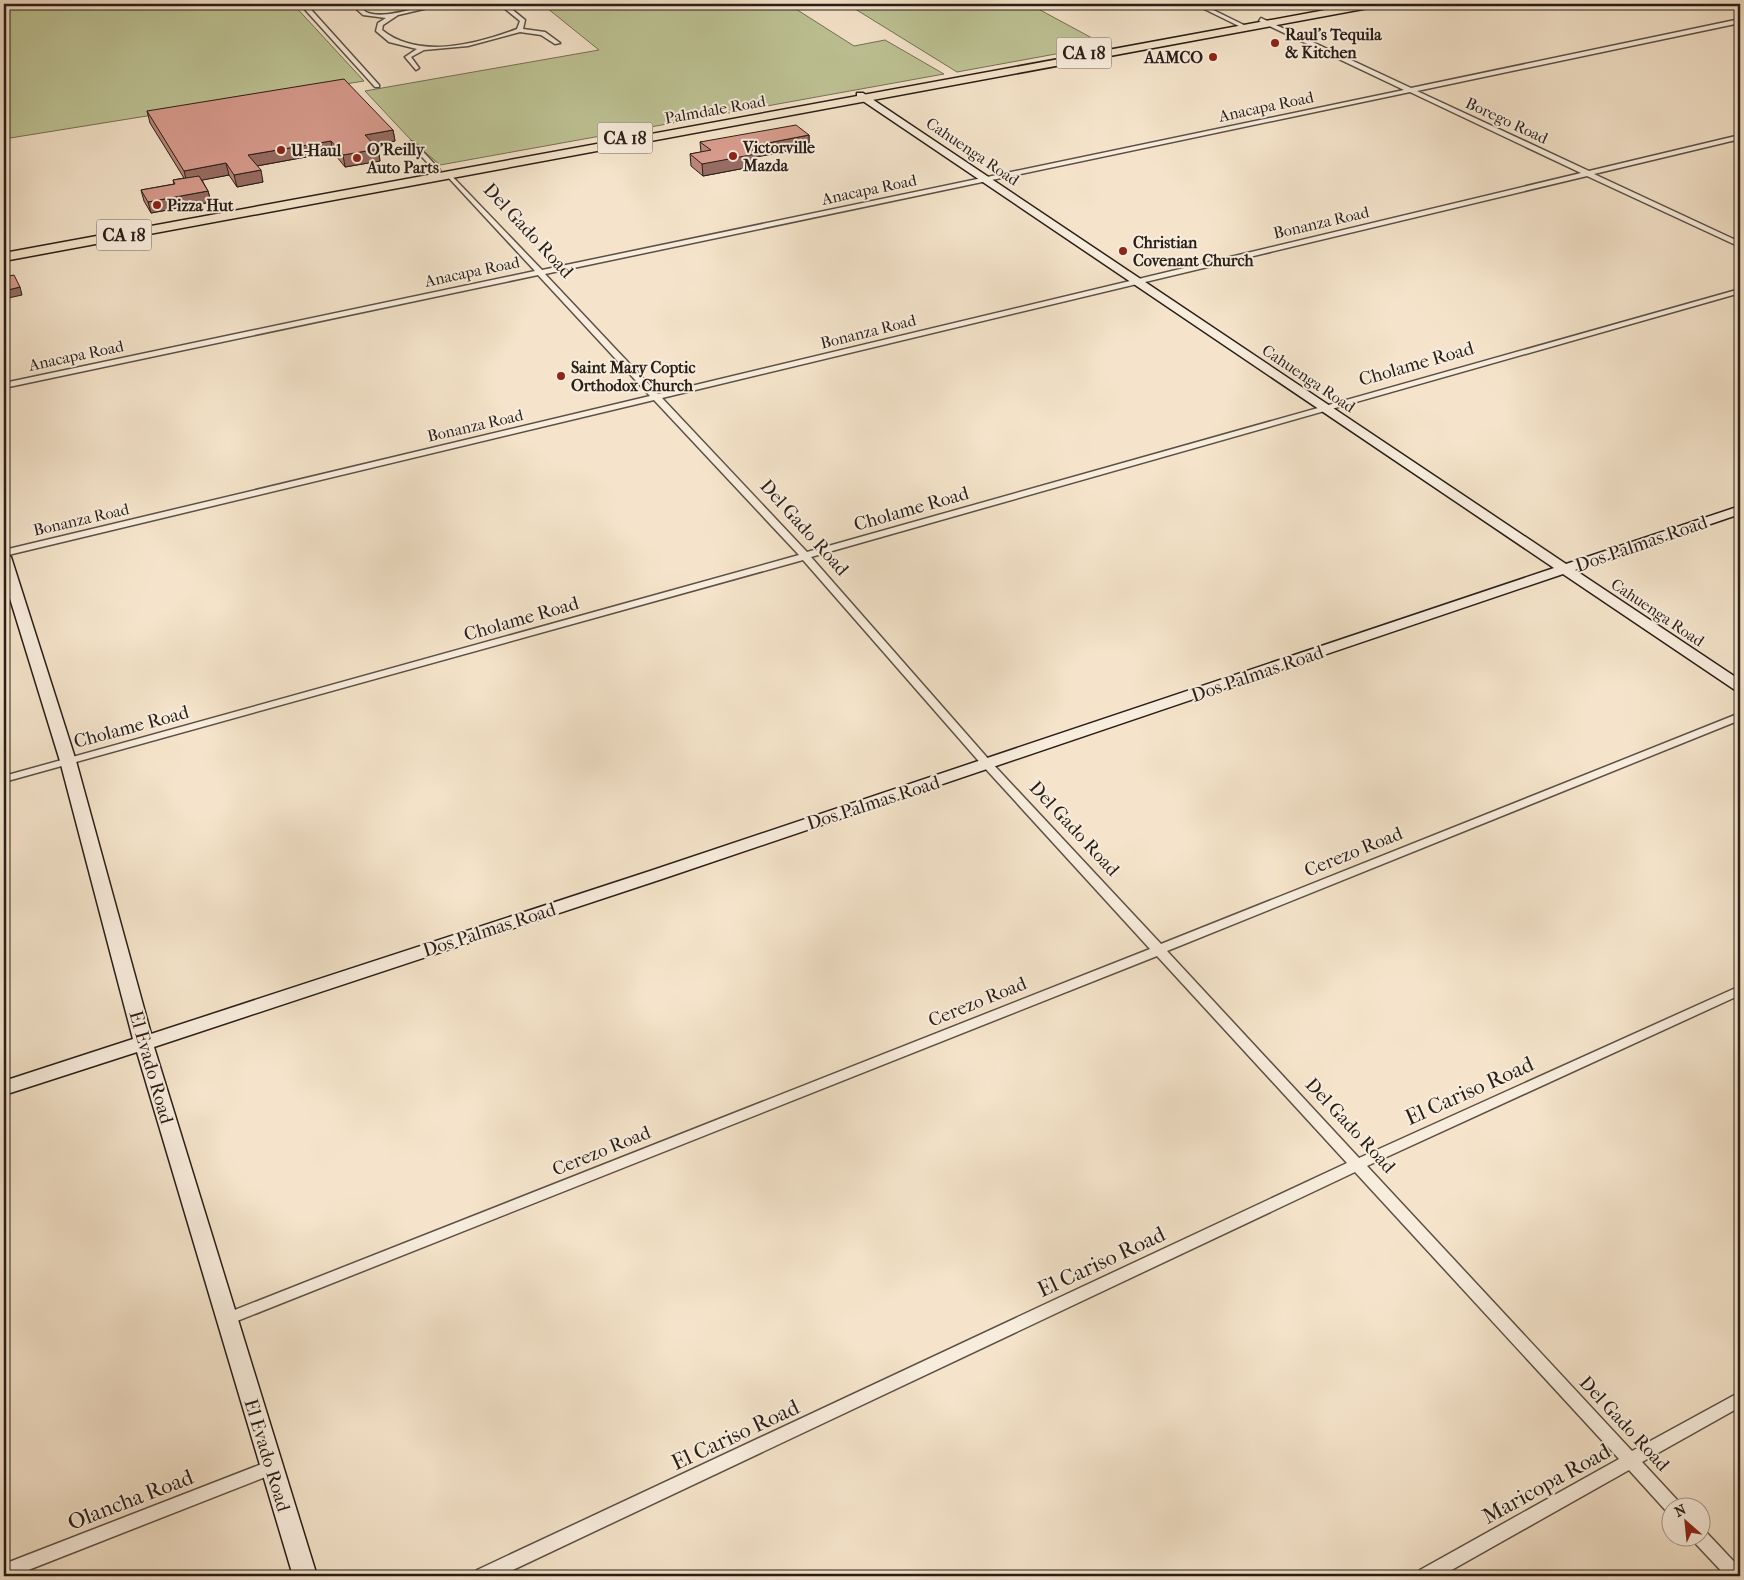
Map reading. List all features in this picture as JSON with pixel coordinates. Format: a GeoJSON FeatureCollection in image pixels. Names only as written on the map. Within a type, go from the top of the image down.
{"type":"FeatureCollection","features":[{"type":"Feature","properties":{"kind":"highway","name":"Palmdale Road"},"geometry":{"type":"LineString","coordinates":[[1265,22],[1346,4]]}},
{"type":"Feature","properties":{"kind":"highway","name":"Palmdale Road"},"geometry":{"type":"LineString","coordinates":[[4,250],[443,173],[1265,22],[1374,4]]}},
{"type":"Feature","properties":{"kind":"highway","name":"Palmdale Road"},"geometry":{"type":"LineString","coordinates":[[4,257],[443,173]]}},
{"type":"Feature","properties":{"kind":"street"},"geometry":{"type":"LineString","coordinates":[[303,4],[377,86]]}},
{"type":"Feature","properties":{"kind":"street"},"geometry":{"type":"LineString","coordinates":[[442,4],[418,6],[391,17],[380,24],[379,32],[397,43],[422,48],[457,48],[493,41],[520,30],[543,33],[557,43]]}},
{"type":"Feature","properties":{"kind":"street"},"geometry":{"type":"LineString","coordinates":[[508,4],[506,7],[523,21],[520,30]]}},
{"type":"Feature","properties":{"kind":"street"},"geometry":{"type":"LineString","coordinates":[[1197,4],[1244,26]]}},
{"type":"Feature","properties":{"kind":"street"},"geometry":{"type":"LineString","coordinates":[[1730,4],[1740,8]]}},
{"type":"Feature","properties":{"kind":"street"},"geometry":{"type":"LineString","coordinates":[[355,5],[365,14],[391,17]]}},
{"type":"Feature","properties":{"kind":"street","name":"Anacapa Road"},"geometry":{"type":"LineString","coordinates":[[4,385],[538,271],[1740,21]]}},
{"type":"Feature","properties":{"kind":"street","name":"Borego Road"},"geometry":{"type":"LineString","coordinates":[[1265,22],[1589,173],[1740,246]]}},
{"type":"Feature","properties":{"kind":"street"},"geometry":{"type":"LineString","coordinates":[[416,68],[408,57],[422,48]]}},
{"type":"Feature","properties":{"kind":"street","name":"Cahuenga Road"},"geometry":{"type":"LineString","coordinates":[[863,97],[1740,687]]}},
{"type":"Feature","properties":{"kind":"street","name":"Bonanza Road"},"geometry":{"type":"LineString","coordinates":[[4,553],[1740,137]]}},
{"type":"Feature","properties":{"kind":"street","name":"Del Gado Road"},"geometry":{"type":"LineString","coordinates":[[412,143],[538,271],[806,557],[887,652],[987,764],[1665,1498]]}},
{"type":"Feature","properties":{"kind":"street","name":"Cholame Road"},"geometry":{"type":"LineString","coordinates":[[4,779],[806,557],[1324,407],[1740,291]]}},
{"type":"Feature","properties":{"kind":"street","name":"Dos Palmas Road"},"geometry":{"type":"LineString","coordinates":[[4,1088],[144,1044],[987,764],[1740,510]]}},
{"type":"Feature","properties":{"kind":"street","name":"El Evado Road"},"geometry":{"type":"LineString","coordinates":[[4,558],[68,761],[144,1044],[305,1576]]}},
{"type":"Feature","properties":{"kind":"street","name":"Cerezo Road"},"geometry":{"type":"LineString","coordinates":[[227,1319],[1159,950],[1740,716]]}},
{"type":"Feature","properties":{"kind":"street","name":"El Cariso Road"},"geometry":{"type":"LineString","coordinates":[[483,1576],[1358,1164],[1740,990]]}},
{"type":"Feature","properties":{"kind":"street","name":"Maricopa Road"},"geometry":{"type":"LineString","coordinates":[[1426,1576],[1740,1399]]}},
{"type":"Feature","properties":{"kind":"street","name":"Olancha Road"},"geometry":{"type":"LineString","coordinates":[[4,1572],[272,1467]]}},
{"type":"Feature","properties":{"kind":"street"},"geometry":{"type":"LineString","coordinates":[[1710,1548],[1737,1576]]}},
{"type":"Feature","properties":{"kind":"green space"},"geometry":{"type":"Polygon","coordinates":[[[4,4],[293,4],[364,81],[4,139],[4,4]]]}},
{"type":"Feature","properties":{"kind":"green space"},"geometry":{"type":"Polygon","coordinates":[[[542,4],[788,4],[854,46],[885,40],[944,74],[440,165],[411,140],[365,91],[599,50],[542,4]]]}},
{"type":"Feature","properties":{"kind":"green space"},"geometry":{"type":"Polygon","coordinates":[[[847,4],[1029,4],[1105,45],[957,72],[847,4]]]}},
{"type":"Feature","properties":{"kind":"building"},"geometry":{"type":"Polygon","coordinates":[[[344,79],[393,130],[365,135],[378,149],[343,155],[331,141],[248,155],[261,170],[234,175],[226,163],[184,171],[147,111],[344,79]]]}},
{"type":"Feature","properties":{"kind":"building"},"geometry":{"type":"Polygon","coordinates":[[[796,125],[809,135],[747,147],[756,154],[702,164],[690,154],[711,150],[700,142],[796,125]]]}},
{"type":"Feature","properties":{"kind":"building"},"geometry":{"type":"Polygon","coordinates":[[[199,176],[208,191],[148,202],[141,190],[175,184],[173,180],[199,176]]]}},
{"type":"Feature","properties":{"kind":"building"},"geometry":{"type":"Polygon","coordinates":[[[14,275],[20,287],[4,291],[4,277],[14,275]]]}},
{"type":"Feature","properties":{"kind":"place","name":"Raul's Tequila & Kitchen"},"geometry":{"type":"Point","coordinates":[1275,43]}},
{"type":"Feature","properties":{"kind":"place","name":"AAMCO"},"geometry":{"type":"Point","coordinates":[1213,57]}},
{"type":"Feature","properties":{"kind":"place","name":"U-Haul"},"geometry":{"type":"Point","coordinates":[281,150]}},
{"type":"Feature","properties":{"kind":"place","name":"Victorville Mazda"},"geometry":{"type":"Point","coordinates":[733,156]}},
{"type":"Feature","properties":{"kind":"place","name":"O'Reilly Auto Parts"},"geometry":{"type":"Point","coordinates":[357,158]}},
{"type":"Feature","properties":{"kind":"place","name":"Pizza Hut"},"geometry":{"type":"Point","coordinates":[157,205]}},
{"type":"Feature","properties":{"kind":"place","name":"Christian Covenant Church"},"geometry":{"type":"Point","coordinates":[1123,251]}},
{"type":"Feature","properties":{"kind":"place","name":"Saint Mary Coptic Orthodox Church"},"geometry":{"type":"Point","coordinates":[561,376]}}]}
